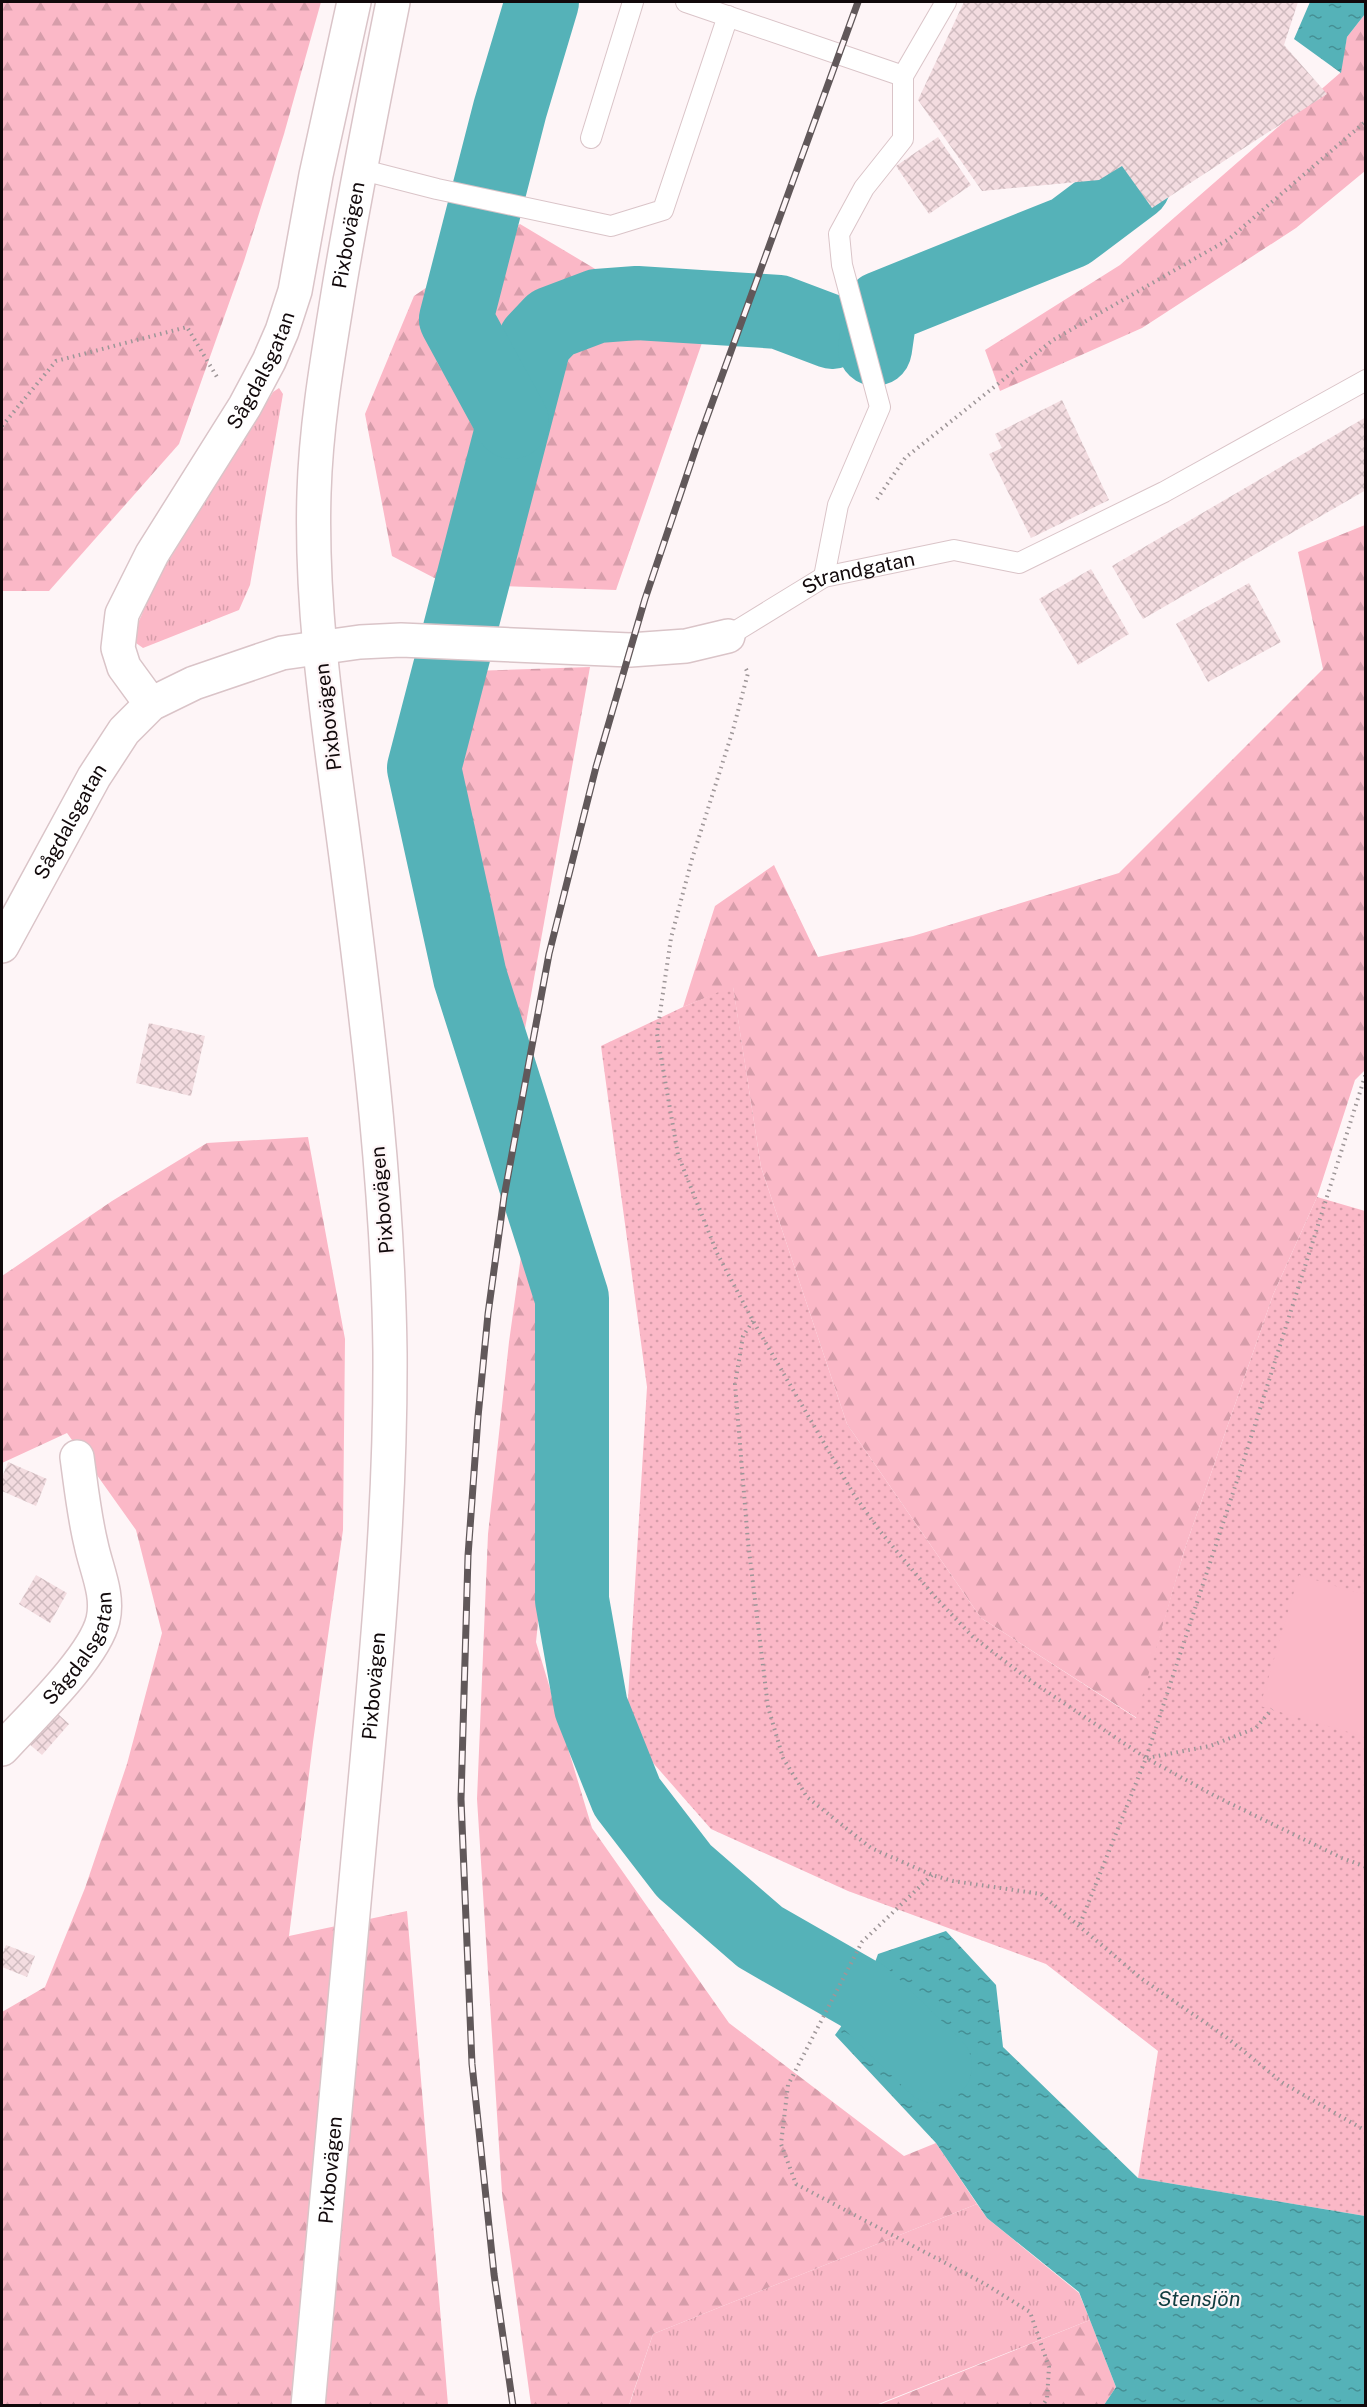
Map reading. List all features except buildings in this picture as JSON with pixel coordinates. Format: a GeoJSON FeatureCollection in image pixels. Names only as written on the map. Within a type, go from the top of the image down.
{"type":"FeatureCollection","features":[{"type":"Feature","properties":{"kind":"street","name":"Sågdalsgatan"},"geometry":{"type":"LineString","coordinates":[[151,704],[124,667],[118,648],[118,632],[122,614],[152,554],[244,406],[269,361],[282,331],[295,291],[316,175],[354,2]]}},
{"type":"Feature","properties":{"kind":"street","name":"Pixbovägen"},"geometry":{"type":"LineString","coordinates":[[308,2406],[377,1653],[389,1467],[390,1352],[386,1242],[368,1043],[320,646],[315,567],[315,480],[323,386],[359,169],[393,2]]}},
{"type":"Feature","properties":{"kind":"street","name":"Strandgatan"},"geometry":{"type":"LineString","coordinates":[[320,646],[402,640],[630,650],[686,646],[728,636]]}},
{"type":"Feature","properties":{"kind":"street","name":"Sågdalsgatan"},"geometry":{"type":"LineString","coordinates":[[2,946],[94,777],[124,731],[151,704],[194,683],[246,664],[282,653],[320,646]]}},
{"type":"Feature","properties":{"kind":"street","name":"Sågdalsgatan"},"geometry":{"type":"LineString","coordinates":[[2,1749],[96,1642],[103,1620],[104,1594],[91,1544],[77,1457]]}},
{"type":"Feature","properties":{"kind":"lane"},"geometry":{"type":"LineString","coordinates":[[591,138],[633,2]]}},
{"type":"Feature","properties":{"kind":"lane"},"geometry":{"type":"LineString","coordinates":[[686,2],[903,76]]}},
{"type":"Feature","properties":{"kind":"lane"},"geometry":{"type":"LineString","coordinates":[[824,577],[838,505],[880,407],[842,265],[839,234],[864,188],[903,139],[903,76],[946,2]]}},
{"type":"Feature","properties":{"kind":"lane"},"geometry":{"type":"LineString","coordinates":[[359,169],[437,189],[611,226],[663,210],[728,16]]}},
{"type":"Feature","properties":{"kind":"lane","name":"Strandgatan"},"geometry":{"type":"LineString","coordinates":[[728,636],[824,577],[954,550],[1019,563],[1164,492],[1365,380]]}},
{"type":"Feature","properties":{"kind":"path"},"geometry":{"type":"LineString","coordinates":[[874,504],[905,458],[1053,340],[1228,239],[1365,121]]}},
{"type":"Feature","properties":{"kind":"path"},"geometry":{"type":"LineString","coordinates":[[2,426],[56,361],[187,327],[219,381],[244,406]]}},
{"type":"Feature","properties":{"kind":"path"},"geometry":{"type":"LineString","coordinates":[[728,636],[748,673],[692,859],[671,938],[657,1034],[678,1155],[717,1253],[753,1321],[853,1493],[879,1530],[935,1597],[972,1635],[1028,1679],[1146,1758],[1217,1797],[1365,1867]]}},
{"type":"Feature","properties":{"kind":"path"},"geometry":{"type":"LineString","coordinates":[[1080,1924],[1146,1758],[1247,1450],[1365,1073]]}},
{"type":"Feature","properties":{"kind":"path"},"geometry":{"type":"LineString","coordinates":[[753,1321],[743,1336],[735,1384],[748,1542],[768,1707],[783,1758],[807,1797],[871,1848],[932,1875],[953,1881],[1041,1894],[1080,1924],[1142,1979],[1226,2037],[1283,2083],[1365,2131]]}},
{"type":"Feature","properties":{"kind":"path"},"geometry":{"type":"LineString","coordinates":[[1146,1758],[1210,1746],[1256,1728],[1272,1709]]}},
{"type":"Feature","properties":{"kind":"path"},"geometry":{"type":"LineString","coordinates":[[932,1875],[862,1942],[788,2085],[781,2144],[796,2184],[985,2284],[1030,2312],[1049,2367],[1047,2398],[1042,2406]]}},
{"type":"Feature","properties":{"kind":"green space"},"geometry":{"type":"Polygon","coordinates":[[[2,2],[321,2],[284,134],[244,261],[179,444],[49,591],[2,591],[2,2]]]}},
{"type":"Feature","properties":{"kind":"green space"},"geometry":{"type":"Polygon","coordinates":[[[1365,14],[1365,171],[1296,228],[1142,328],[1000,391],[985,350],[1120,265],[1340,73],[1347,37],[1365,14]]]}},
{"type":"Feature","properties":{"kind":"green space"},"geometry":{"type":"Polygon","coordinates":[[[520,224],[617,282],[719,294],[616,590],[446,584],[392,556],[365,414],[414,296],[520,224]]]}},
{"type":"Feature","properties":{"kind":"green space"},"geometry":{"type":"Polygon","coordinates":[[[279,388],[283,394],[250,585],[239,610],[143,648],[136,643],[136,628],[156,581],[273,392],[279,388]]]}},
{"type":"Feature","properties":{"kind":"green space"},"geometry":{"type":"Polygon","coordinates":[[[1365,525],[1365,1070],[1355,1080],[1317,1197],[1273,1295],[1184,1551],[1137,1718],[981,1618],[847,1424],[761,1167],[733,987],[683,1007],[715,906],[774,865],[818,957],[913,936],[1119,873],[1323,669],[1298,552],[1365,525]]]}},
{"type":"Feature","properties":{"kind":"green space"},"geometry":{"type":"Polygon","coordinates":[[[590,667],[519,1062],[483,959],[455,774],[471,671],[590,667]]]}},
{"type":"Feature","properties":{"kind":"green space"},"geometry":{"type":"Polygon","coordinates":[[[733,986],[761,1167],[847,1424],[981,1618],[1136,1718],[1184,1551],[1273,1295],[1317,1197],[1365,1211],[1365,2216],[1138,2178],[1158,2051],[1046,1964],[848,1891],[711,1829],[626,1732],[647,1387],[601,1046],[733,986]]]}},
{"type":"Feature","properties":{"kind":"green space"},"geometry":{"type":"Polygon","coordinates":[[[308,1137],[345,1339],[343,1530],[289,1936],[407,1911],[448,2405],[2,2405],[2,2012],[45,1987],[85,1888],[127,1764],[162,1633],[136,1530],[67,1433],[2,1463],[2,1276],[112,1201],[207,1143],[308,1137]]]}},
{"type":"Feature","properties":{"kind":"green space"},"geometry":{"type":"Polygon","coordinates":[[[527,1213],[561,1310],[557,1439],[536,1642],[592,1828],[729,2023],[904,2156],[936,2143],[977,2204],[653,2334],[629,2405],[531,2405],[502,2193],[477,1799],[488,1534],[509,1342],[527,1213]]]}},
{"type":"Feature","properties":{"kind":"green space"},"geometry":{"type":"Polygon","coordinates":[[[1299,1575],[1365,1595],[1365,1737],[1260,1706],[1299,1575]]]}},
{"type":"Feature","properties":{"kind":"green space"},"geometry":{"type":"Polygon","coordinates":[[[977,2204],[987,2218],[1079,2293],[1090,2320],[876,2405],[629,2406],[653,2334],[977,2204]]]}},
{"type":"Feature","properties":{"kind":"green space"},"geometry":{"type":"Polygon","coordinates":[[[1090,2320],[1116,2387],[1104,2405],[876,2406],[1090,2320]]]}},
{"type":"Feature","properties":{"kind":"water"},"geometry":{"type":"Polygon","coordinates":[[[1310,2],[1365,2],[1365,14],[1347,37],[1341,73],[1294,39],[1310,2]]]}},
{"type":"Feature","properties":{"kind":"water","name":"Stensjön"},"geometry":{"type":"Polygon","coordinates":[[[946,1931],[996,1985],[1003,2047],[1138,2178],[1365,2216],[1365,2405],[1104,2405],[1116,2387],[1079,2292],[987,2218],[936,2143],[835,2035],[863,1996],[878,1954],[946,1931]]]}},
{"type":"Feature","properties":{"kind":"waterway"},"geometry":{"type":"LineString","coordinates":[[512,422],[456,319],[510,109],[542,2]]}},
{"type":"Feature","properties":{"kind":"waterway"},"geometry":{"type":"LineString","coordinates":[[875,349],[881,308],[1070,232],[1134,184]]}},
{"type":"Feature","properties":{"kind":"waterway"},"geometry":{"type":"LineString","coordinates":[[832,332],[779,312],[637,303],[597,306],[552,323],[535,341],[424,768],[470,977],[572,1298],[572,1600],[591,1707],[627,1797],[684,1871],[760,1937],[863,1996],[935,2066]]}},
{"type":"Feature","properties":{"kind":"railway"},"geometry":{"type":"LineString","coordinates":[[513,2406],[494,2274],[472,2064],[461,1799],[468,1556],[488,1314],[504,1197],[549,954],[596,767],[645,599],[699,439],[858,2]]}}]}
